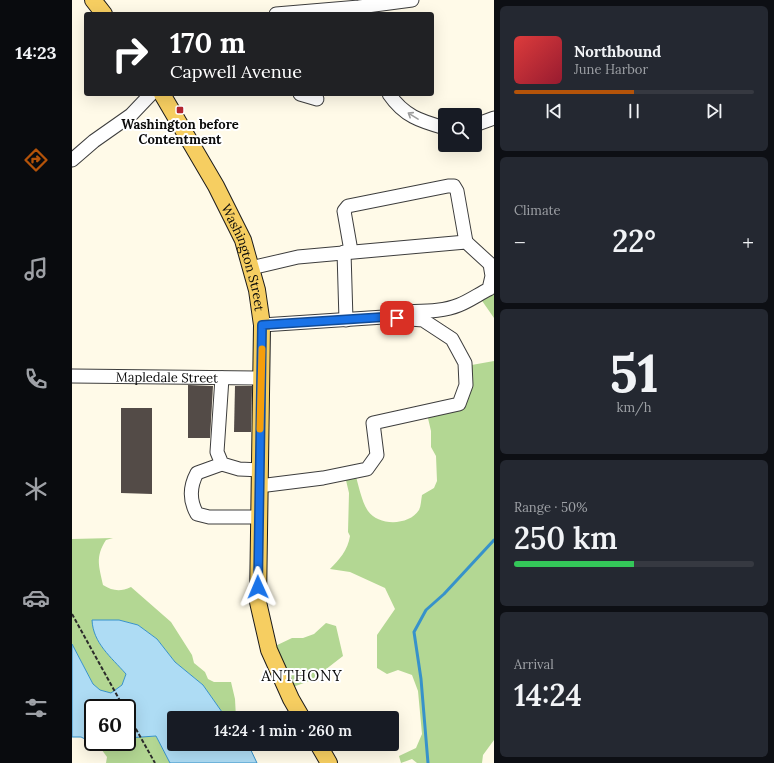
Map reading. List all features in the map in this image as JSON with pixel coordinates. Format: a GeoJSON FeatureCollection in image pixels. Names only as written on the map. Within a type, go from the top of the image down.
{"type":"FeatureCollection","features":[{"type":"Feature","properties":{"kind":"main road"},"geometry":{"type":"LineString","coordinates":[[93,0],[102,12]]}},
{"type":"Feature","properties":{"kind":"main road","name":"Washington Street"},"geometry":{"type":"LineString","coordinates":[[163,96],[216,186],[243,240],[257,290],[262,325],[258,517],[258,602],[269,650],[298,711]]}},
{"type":"Feature","properties":{"kind":"main road"},"geometry":{"type":"LineString","coordinates":[[322,751],[329,763]]}},
{"type":"Feature","properties":{"kind":"street"},"geometry":{"type":"LineString","coordinates":[[331,12],[359,11],[412,0]]}},
{"type":"Feature","properties":{"kind":"street"},"geometry":{"type":"LineString","coordinates":[[72,160],[94,140],[131,115],[149,96]]}},
{"type":"Feature","properties":{"kind":"street"},"geometry":{"type":"LineString","coordinates":[[307,96],[317,99]]}},
{"type":"Feature","properties":{"kind":"street"},"geometry":{"type":"LineString","coordinates":[[390,96],[398,107],[421,122],[438,126]]}},
{"type":"Feature","properties":{"kind":"street"},"geometry":{"type":"LineString","coordinates":[[482,122],[494,118]]}},
{"type":"Feature","properties":{"kind":"street"},"geometry":{"type":"LineString","coordinates":[[346,320],[347,252],[344,211],[348,206],[454,186],[457,191],[466,242],[490,264],[492,276],[489,288],[457,306],[436,310],[395,312],[384,317]]}},
{"type":"Feature","properties":{"kind":"street"},"geometry":{"type":"LineString","coordinates":[[251,268],[298,257],[466,242]]}},
{"type":"Feature","properties":{"kind":"street"},"geometry":{"type":"LineString","coordinates":[[258,517],[209,517],[197,514],[193,508],[191,495],[192,483],[197,473],[206,468],[222,464],[239,469],[259,478],[323,478],[367,469],[377,455],[373,423],[459,404],[466,385],[465,363],[452,339],[423,320],[384,317],[262,325]]}},
{"type":"Feature","properties":{"kind":"street","name":"Mapledale Street"},"geometry":{"type":"LineString","coordinates":[[72,376],[261,378]]}},
{"type":"Feature","properties":{"kind":"street"},"geometry":{"type":"LineString","coordinates":[[222,378],[217,452],[222,464]]}},
{"type":"Feature","properties":{"kind":"path"},"geometry":{"type":"LineString","coordinates":[[72,614],[119,699]]}},
{"type":"Feature","properties":{"kind":"path"},"geometry":{"type":"LineString","coordinates":[[136,728],[155,763]]}},
{"type":"Feature","properties":{"kind":"green space"},"geometry":{"type":"Polygon","coordinates":[[[494,260],[494,318],[478,295],[486,287],[494,260]]]}},
{"type":"Feature","properties":{"kind":"green space"},"geometry":{"type":"Polygon","coordinates":[[[494,361],[494,740],[483,755],[482,763],[417,763],[412,759],[401,763],[399,756],[416,748],[422,734],[418,691],[412,675],[398,670],[387,674],[377,668],[377,635],[395,609],[385,588],[350,572],[330,569],[345,550],[350,536],[348,532],[349,493],[345,476],[355,473],[362,498],[368,511],[373,516],[386,521],[394,522],[408,519],[414,515],[420,508],[422,495],[434,488],[437,481],[436,456],[431,447],[431,431],[427,414],[460,403],[466,366],[494,361]]]}},
{"type":"Feature","properties":{"kind":"green space"},"geometry":{"type":"Polygon","coordinates":[[[113,538],[106,540],[100,552],[99,567],[103,585],[110,589],[117,590],[123,590],[131,587],[171,622],[192,655],[194,663],[205,672],[208,679],[214,682],[231,682],[235,699],[236,711],[221,711],[203,685],[175,662],[157,639],[138,625],[119,620],[93,620],[101,646],[126,674],[122,685],[111,693],[100,690],[93,684],[72,644],[72,539],[113,538]]]}},
{"type":"Feature","properties":{"kind":"green space"},"geometry":{"type":"Polygon","coordinates":[[[326,623],[336,626],[343,656],[312,680],[290,688],[271,648],[292,638],[303,638],[314,634],[326,623]]]}},
{"type":"Feature","properties":{"kind":"green space"},"geometry":{"type":"Polygon","coordinates":[[[156,736],[170,763],[106,763],[107,757],[103,751],[136,751],[136,737],[156,736]]]}},
{"type":"Feature","properties":{"kind":"water"},"geometry":{"type":"Polygon","coordinates":[[[92,620],[119,620],[138,625],[157,639],[175,662],[203,685],[221,711],[167,711],[167,751],[251,751],[257,763],[170,763],[156,736],[136,737],[136,699],[84,699],[84,738],[72,737],[72,644],[93,684],[100,690],[111,693],[122,685],[126,674],[99,643],[93,628],[92,620]]]}},
{"type":"Feature","properties":{"kind":"building"},"geometry":{"type":"Polygon","coordinates":[[[188,385],[213,386],[210,438],[188,438],[188,385]]]}},
{"type":"Feature","properties":{"kind":"building"},"geometry":{"type":"Polygon","coordinates":[[[235,386],[252,386],[251,432],[234,432],[235,386]]]}},
{"type":"Feature","properties":{"kind":"building"},"geometry":{"type":"Polygon","coordinates":[[[121,408],[152,408],[152,494],[121,493],[121,408]]]}},
{"type":"Feature","properties":{"kind":"waterway"},"geometry":{"type":"LineString","coordinates":[[428,763],[421,679],[414,632],[426,610],[444,594],[494,540]]}},
{"type":"Feature","properties":{"kind":"slow traffic"},"geometry":{"type":"LineString","coordinates":[[260,429],[262,349]]}},
{"type":"Feature","properties":{"kind":"place","name":"Washington before Contentment"},"geometry":{"type":"Point","coordinates":[180,110]}},
{"type":"Feature","properties":{"kind":"district","name":"ANTHONY"},"geometry":{"type":"Point","coordinates":[302,675]}},
{"type":"Feature","properties":{"kind":"route"},"geometry":{"type":"LineString","coordinates":[[258,587],[257,557],[262,325],[384,317],[397,318]]}}]}
